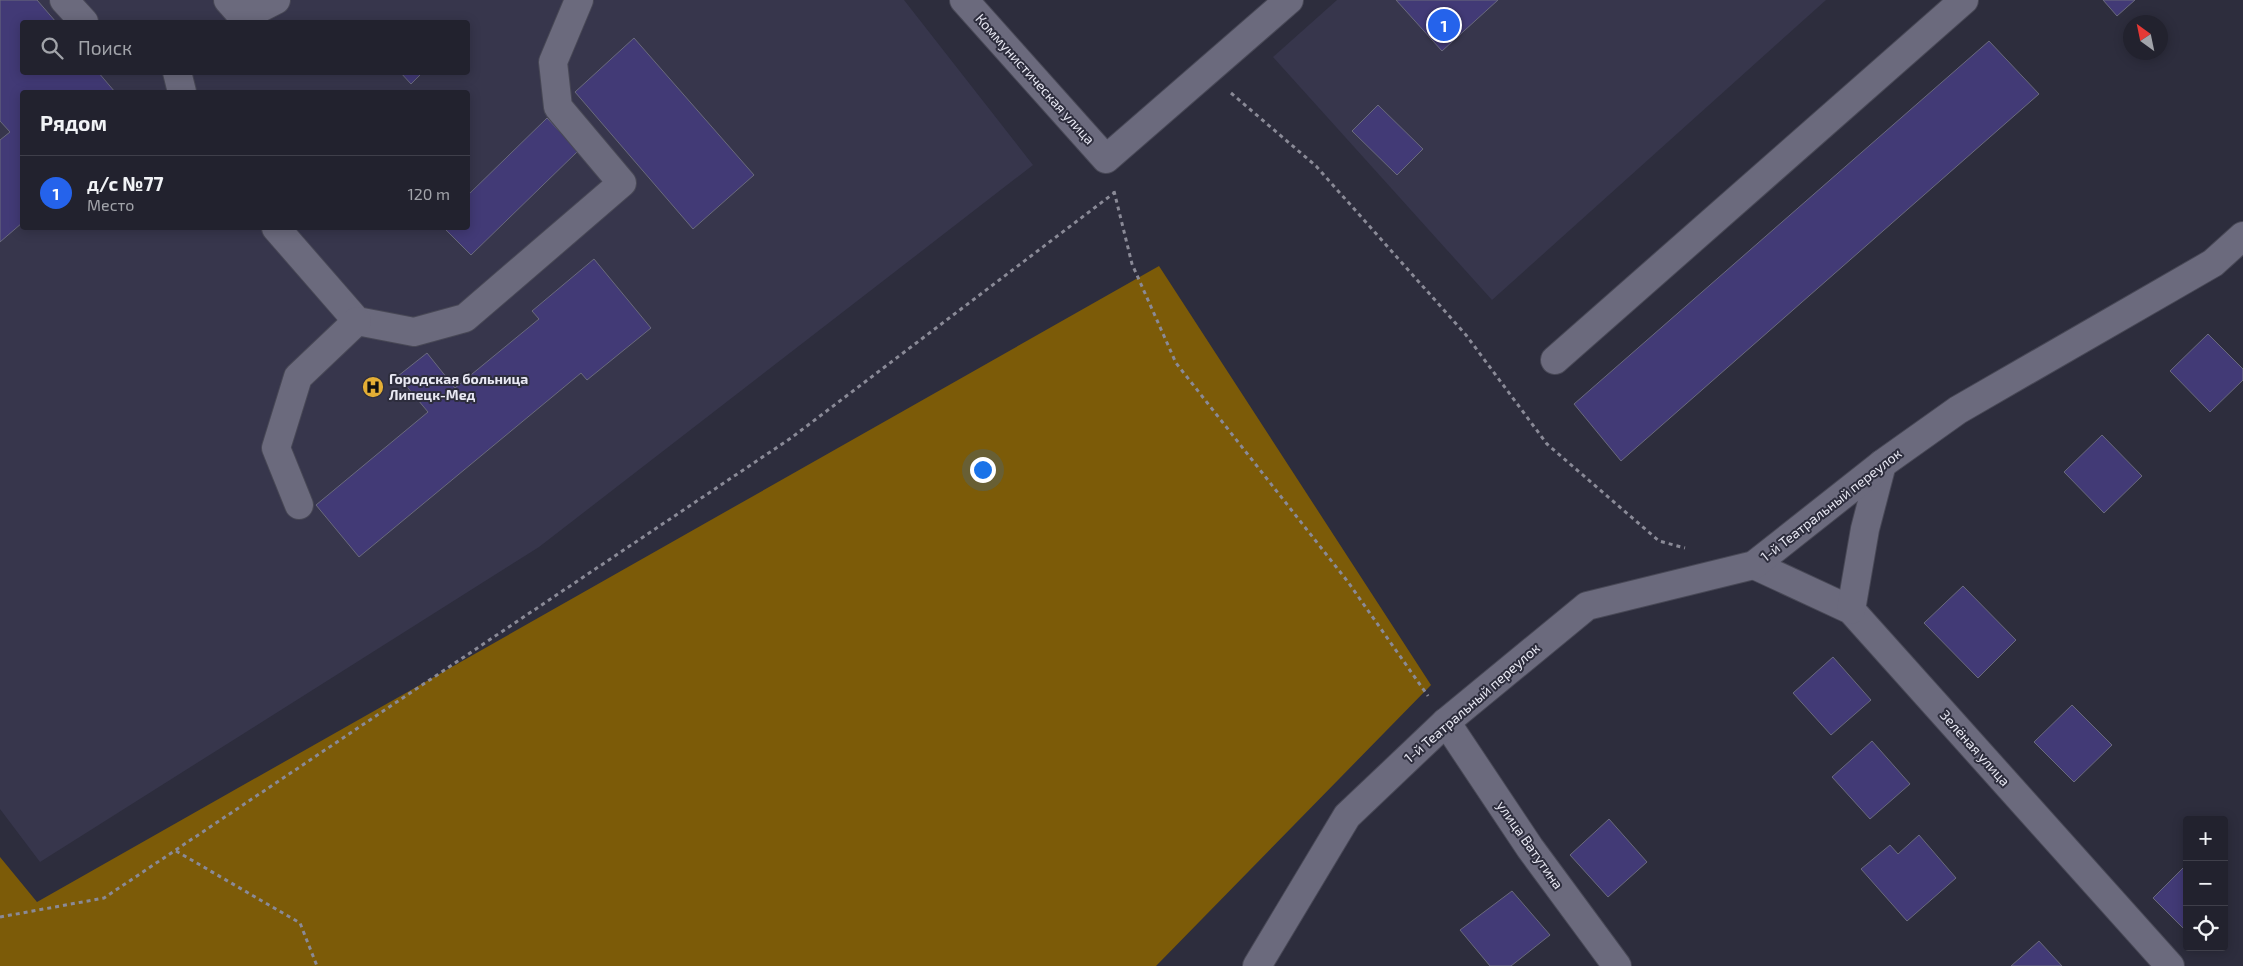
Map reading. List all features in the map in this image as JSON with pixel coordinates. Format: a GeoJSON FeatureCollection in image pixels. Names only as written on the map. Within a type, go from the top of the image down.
{"type":"FeatureCollection","features":[{"type":"Feature","properties":{"kind":"street"},"geometry":{"type":"LineString","coordinates":[[64,0],[82,20]]}},
{"type":"Feature","properties":{"kind":"street"},"geometry":{"type":"LineString","coordinates":[[236,13],[276,0]]}},
{"type":"Feature","properties":{"kind":"street"},"geometry":{"type":"LineString","coordinates":[[278,230],[357,321],[414,332],[465,318],[622,183],[558,107],[553,62],[579,0]]}},
{"type":"Feature","properties":{"kind":"street","name":"Коммунистическая улица"},"geometry":{"type":"LineString","coordinates":[[964,0],[1106,159]]}},
{"type":"Feature","properties":{"kind":"street"},"geometry":{"type":"LineString","coordinates":[[1106,159],[1289,0]]}},
{"type":"Feature","properties":{"kind":"street"},"geometry":{"type":"LineString","coordinates":[[1555,360],[1964,0]]}},
{"type":"Feature","properties":{"kind":"street"},"geometry":{"type":"LineString","coordinates":[[178,75],[182,90]]}},
{"type":"Feature","properties":{"kind":"street","name":"1-й Театральный переулок"},"geometry":{"type":"LineString","coordinates":[[1257,966],[1347,816],[1446,722],[1587,606],[1754,565],[1882,464],[1958,410],[2213,263],[2243,236]]}},
{"type":"Feature","properties":{"kind":"street"},"geometry":{"type":"LineString","coordinates":[[299,505],[276,448],[298,377],[357,321]]}},
{"type":"Feature","properties":{"kind":"street"},"geometry":{"type":"LineString","coordinates":[[1851,610],[1865,529],[1882,464]]}},
{"type":"Feature","properties":{"kind":"street","name":"Зелёная улица"},"geometry":{"type":"LineString","coordinates":[[1754,565],[1851,610],[2170,966]]}},
{"type":"Feature","properties":{"kind":"street","name":"улица Ватутина"},"geometry":{"type":"LineString","coordinates":[[1446,722],[1530,848],[1617,966]]}},
{"type":"Feature","properties":{"kind":"path"},"geometry":{"type":"LineString","coordinates":[[1206,72],[1316,166],[1466,335],[1547,444],[1659,541],[1688,548]]}},
{"type":"Feature","properties":{"kind":"path"},"geometry":{"type":"LineString","coordinates":[[1106,159],[1132,264],[1176,363],[1348,582],[1446,722]]}},
{"type":"Feature","properties":{"kind":"path"},"geometry":{"type":"LineString","coordinates":[[0,917],[104,898],[791,438],[1114,193]]}},
{"type":"Feature","properties":{"kind":"path"},"geometry":{"type":"LineString","coordinates":[[176,851],[300,924],[317,966]]}},
{"type":"Feature","properties":{"kind":"shaded area","name":"Городская больница Липецк-Мед"},"geometry":{"type":"Polygon","coordinates":[[[0,0],[904,0],[1033,165],[539,547],[40,862],[0,809],[0,0]]]}},
{"type":"Feature","properties":{"kind":"shaded area"},"geometry":{"type":"Polygon","coordinates":[[[1337,0],[1826,0],[1492,300],[1273,57],[1337,0]]]}},
{"type":"Feature","properties":{"kind":"shaded area"},"geometry":{"type":"Polygon","coordinates":[[[1159,266],[1431,685],[1156,966],[0,966],[0,857],[37,902],[1159,266]]]}},
{"type":"Feature","properties":{"kind":"building"},"geometry":{"type":"Polygon","coordinates":[[[0,0],[37,0],[54,20],[20,20],[20,75],[101,75],[113,90],[20,90],[20,225],[0,242],[0,140],[10,132],[0,121],[0,0]]]}},
{"type":"Feature","properties":{"kind":"building"},"geometry":{"type":"Polygon","coordinates":[[[1396,0],[1498,0],[1442,51],[1396,0]]]}},
{"type":"Feature","properties":{"kind":"building"},"geometry":{"type":"Polygon","coordinates":[[[2103,0],[2135,0],[2117,16],[2103,0]]]}},
{"type":"Feature","properties":{"kind":"building"},"geometry":{"type":"Polygon","coordinates":[[[634,38],[754,175],[693,229],[575,92],[634,38]]]}},
{"type":"Feature","properties":{"kind":"building"},"geometry":{"type":"Polygon","coordinates":[[[1989,41],[2039,94],[1621,461],[1574,404],[1989,41]]]}},
{"type":"Feature","properties":{"kind":"building"},"geometry":{"type":"Polygon","coordinates":[[[403,75],[420,75],[411,84],[403,75]]]}},
{"type":"Feature","properties":{"kind":"building"},"geometry":{"type":"Polygon","coordinates":[[[1378,105],[1423,149],[1397,175],[1352,131],[1378,105]]]}},
{"type":"Feature","properties":{"kind":"building"},"geometry":{"type":"Polygon","coordinates":[[[547,118],[578,151],[471,255],[446,230],[470,230],[470,193],[547,118]]]}},
{"type":"Feature","properties":{"kind":"building"},"geometry":{"type":"Polygon","coordinates":[[[594,259],[651,328],[587,380],[581,373],[359,557],[316,505],[428,412],[398,376],[427,353],[455,388],[539,319],[532,311],[594,259]]]}},
{"type":"Feature","properties":{"kind":"building"},"geometry":{"type":"Polygon","coordinates":[[[2208,334],[2243,369],[2243,380],[2210,412],[2170,371],[2208,334]]]}},
{"type":"Feature","properties":{"kind":"building"},"geometry":{"type":"Polygon","coordinates":[[[2102,435],[2142,476],[2104,513],[2064,472],[2102,435]]]}},
{"type":"Feature","properties":{"kind":"building"},"geometry":{"type":"Polygon","coordinates":[[[1963,586],[2016,640],[1978,678],[1924,623],[1963,586]]]}},
{"type":"Feature","properties":{"kind":"building"},"geometry":{"type":"Polygon","coordinates":[[[1833,657],[1871,700],[1831,735],[1793,693],[1833,657]]]}},
{"type":"Feature","properties":{"kind":"building"},"geometry":{"type":"Polygon","coordinates":[[[2072,705],[2112,745],[2074,782],[2034,742],[2072,705]]]}},
{"type":"Feature","properties":{"kind":"building"},"geometry":{"type":"Polygon","coordinates":[[[1872,741],[1910,784],[1870,819],[1832,777],[1872,741]]]}},
{"type":"Feature","properties":{"kind":"building"},"geometry":{"type":"Polygon","coordinates":[[[1609,819],[1647,862],[1608,897],[1570,855],[1609,819]]]}},
{"type":"Feature","properties":{"kind":"building"},"geometry":{"type":"Polygon","coordinates":[[[1919,835],[1956,878],[1907,921],[1861,869],[1890,845],[1898,854],[1919,835]]]}},
{"type":"Feature","properties":{"kind":"building"},"geometry":{"type":"Polygon","coordinates":[[[2183,868],[2183,928],[2153,898],[2183,868]]]}},
{"type":"Feature","properties":{"kind":"building"},"geometry":{"type":"Polygon","coordinates":[[[1512,891],[1550,935],[1511,966],[1490,966],[1460,930],[1512,891]]]}},
{"type":"Feature","properties":{"kind":"building"},"geometry":{"type":"Polygon","coordinates":[[[2039,941],[2062,966],[2011,966],[2039,941]]]}},
{"type":"Feature","properties":{"kind":"place","name":"д/с №77"},"geometry":{"type":"Point","coordinates":[1444,25]}},
{"type":"Feature","properties":{"kind":"place","name":"Городская больница Липецк-Мед"},"geometry":{"type":"Point","coordinates":[373,387]}}]}
